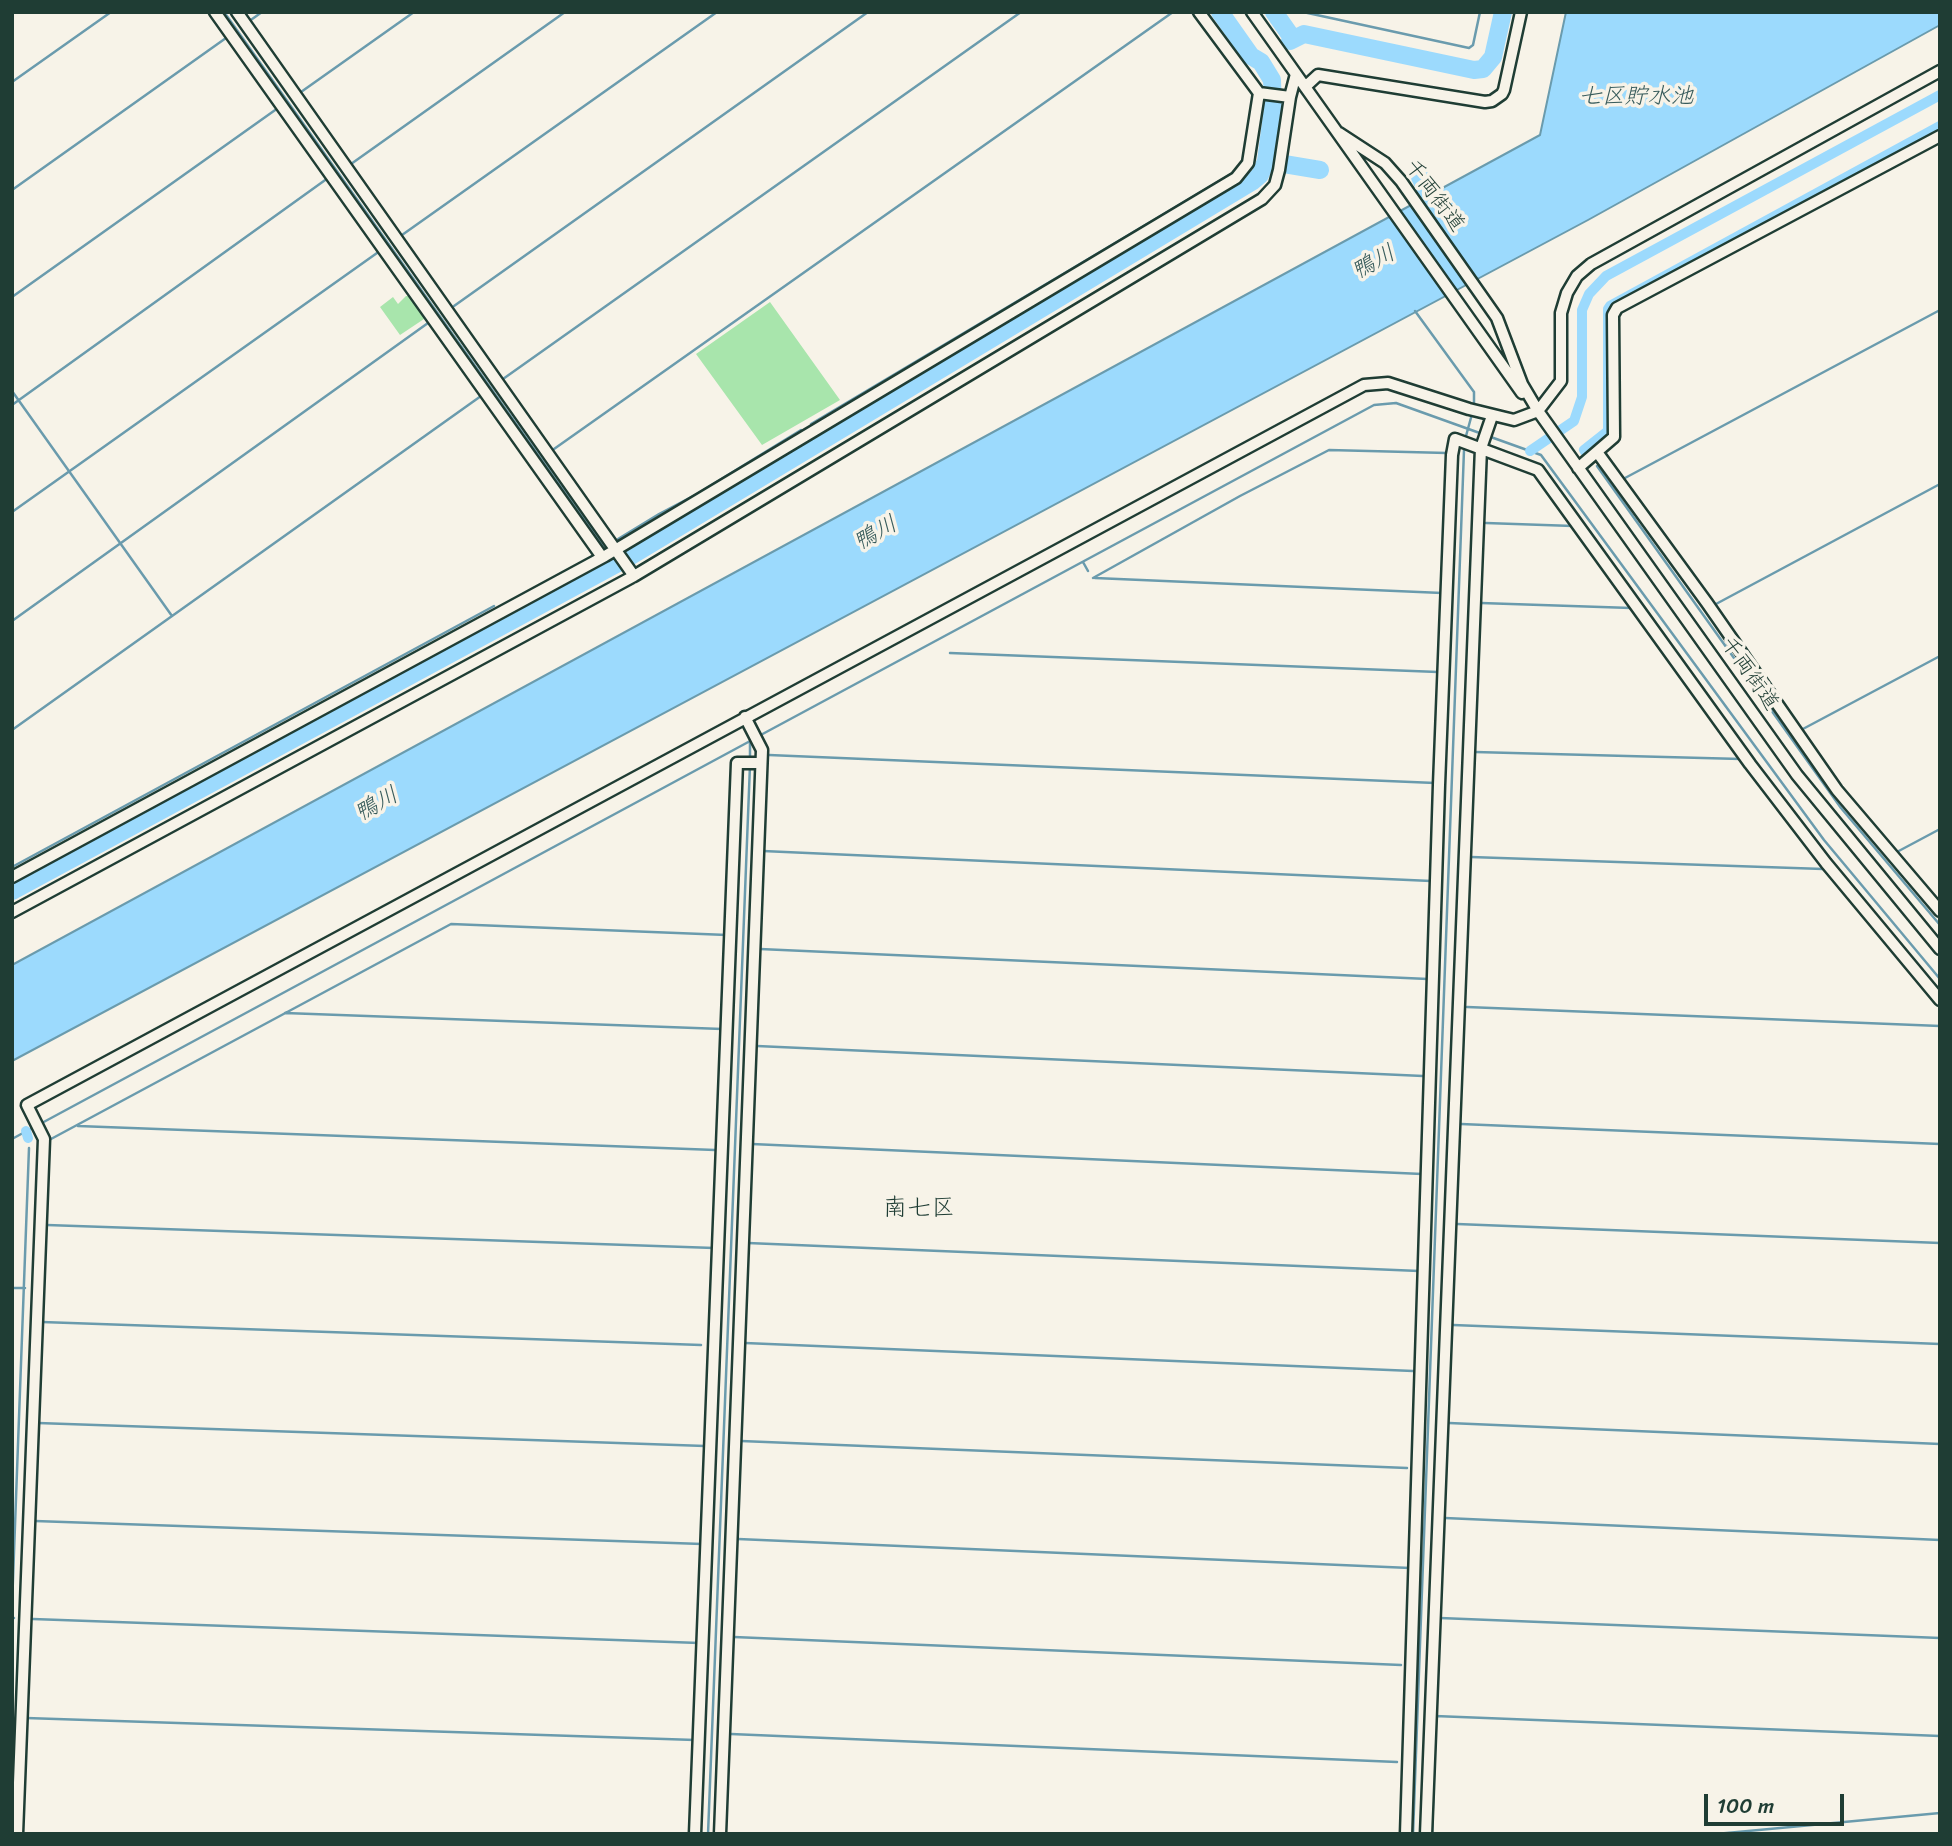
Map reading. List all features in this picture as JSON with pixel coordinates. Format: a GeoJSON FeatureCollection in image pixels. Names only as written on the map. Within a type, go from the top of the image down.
{"type":"FeatureCollection","features":[{"type":"Feature","properties":{"kind":"street"},"geometry":{"type":"LineString","coordinates":[[215,12],[614,556],[634,576]]}},
{"type":"Feature","properties":{"kind":"street"},"geometry":{"type":"LineString","coordinates":[[237,12],[614,556]]}},
{"type":"Feature","properties":{"kind":"street"},"geometry":{"type":"LineString","coordinates":[[1199,12],[1262,94],[1285,97]]}},
{"type":"Feature","properties":{"kind":"street","name":"千両街道"},"geometry":{"type":"LineString","coordinates":[[1252,12],[1797,775],[1940,949]]}},
{"type":"Feature","properties":{"kind":"street"},"geometry":{"type":"LineString","coordinates":[[1305,87],[1318,75],[1492,101],[1504,90],[1521,12]]}},
{"type":"Feature","properties":{"kind":"street"},"geometry":{"type":"LineString","coordinates":[[17,1829],[44,1139],[27,1105],[747,720],[1364,385],[1388,383],[1472,410],[1491,420],[1514,420],[1538,411],[1561,381],[1561,313],[1567,293],[1577,276],[1591,264],[1940,71]]}},
{"type":"Feature","properties":{"kind":"street"},"geometry":{"type":"LineString","coordinates":[[12,912],[634,576],[1262,199],[1275,185],[1281,158],[1285,97],[1296,74]]}},
{"type":"Feature","properties":{"kind":"street"},"geometry":{"type":"LineString","coordinates":[[12,877],[614,556],[1236,178],[1248,163],[1262,94]]}},
{"type":"Feature","properties":{"kind":"street","name":"千両街道"},"geometry":{"type":"LineString","coordinates":[[1339,133],[1385,163],[1401,181],[1497,318],[1522,384],[1538,411]]}},
{"type":"Feature","properties":{"kind":"street"},"geometry":{"type":"LineString","coordinates":[[1578,468],[1614,437],[1613,315],[1617,308],[1940,136]]}},
{"type":"Feature","properties":{"kind":"street"},"geometry":{"type":"LineString","coordinates":[[1426,1834],[1482,446],[1491,420]]}},
{"type":"Feature","properties":{"kind":"street"},"geometry":{"type":"LineString","coordinates":[[1406,1834],[1452,455],[1455,439],[1482,446],[1538,470],[1817,852],[1940,1000]]}},
{"type":"Feature","properties":{"kind":"street"},"geometry":{"type":"LineString","coordinates":[[1597,452],[1795,727],[1837,790],[1940,911]]}},
{"type":"Feature","properties":{"kind":"street"},"geometry":{"type":"LineString","coordinates":[[720,1834],[753,763],[760,747],[747,720]]}},
{"type":"Feature","properties":{"kind":"street"},"geometry":{"type":"LineString","coordinates":[[695,1834],[737,763],[753,763]]}},
{"type":"Feature","properties":{"kind":"green space"},"geometry":{"type":"Polygon","coordinates":[[[406,296],[410,296],[424,319],[400,335],[380,307],[393,297],[398,304],[406,296]]]}},
{"type":"Feature","properties":{"kind":"green space"},"geometry":{"type":"Polygon","coordinates":[[[770,302],[840,400],[762,445],[696,354],[770,302]]]}},
{"type":"Feature","properties":{"kind":"water"},"geometry":{"type":"Polygon","coordinates":[[[1566,12],[1940,12],[1940,25],[1588,220],[12,1061],[12,965],[1540,135],[1566,12]]]}},
{"type":"Feature","properties":{"kind":"waterway"},"geometry":{"type":"LineString","coordinates":[[12,82],[111,12]]}},
{"type":"Feature","properties":{"kind":"waterway"},"geometry":{"type":"LineString","coordinates":[[224,12],[607,552]]}},
{"type":"Feature","properties":{"kind":"waterway"},"geometry":{"type":"LineString","coordinates":[[248,22],[262,12]]}},
{"type":"Feature","properties":{"kind":"waterway"},"geometry":{"type":"LineString","coordinates":[[301,92],[414,12]]}},
{"type":"Feature","properties":{"kind":"waterway"},"geometry":{"type":"LineString","coordinates":[[351,164],[565,12]]}},
{"type":"Feature","properties":{"kind":"waterway"},"geometry":{"type":"LineString","coordinates":[[402,235],[717,12]]}},
{"type":"Feature","properties":{"kind":"waterway"},"geometry":{"type":"LineString","coordinates":[[454,306],[868,12]]}},
{"type":"Feature","properties":{"kind":"waterway"},"geometry":{"type":"LineString","coordinates":[[503,379],[1021,12]]}},
{"type":"Feature","properties":{"kind":"waterway"},"geometry":{"type":"LineString","coordinates":[[554,449],[1173,12]]}},
{"type":"Feature","properties":{"kind":"waterway"},"geometry":{"type":"LineString","coordinates":[[12,891],[629,557],[1253,181],[1260,175],[1266,161],[1273,107],[1272,80],[1261,62],[1251,56],[1220,12]]}},
{"type":"Feature","properties":{"kind":"waterway"},"geometry":{"type":"LineString","coordinates":[[1274,12],[1293,39]]}},
{"type":"Feature","properties":{"kind":"waterway"},"geometry":{"type":"LineString","coordinates":[[1303,12],[1469,48],[1473,45],[1480,12]]}},
{"type":"Feature","properties":{"kind":"waterway"},"geometry":{"type":"LineString","coordinates":[[1290,41],[1304,34],[1474,70],[1483,69],[1493,57],[1503,12]]}},
{"type":"Feature","properties":{"kind":"waterway"},"geometry":{"type":"LineString","coordinates":[[1280,21],[1284,19]]}},
{"type":"Feature","properties":{"kind":"waterway"},"geometry":{"type":"LineString","coordinates":[[12,190],[226,38]]}},
{"type":"Feature","properties":{"kind":"waterway"},"geometry":{"type":"LineString","coordinates":[[1530,451],[1574,421],[1582,397],[1582,310],[1589,294],[1606,276],[1940,95]]}},
{"type":"Feature","properties":{"kind":"waterway"},"geometry":{"type":"LineString","coordinates":[[12,297],[278,108]]}},
{"type":"Feature","properties":{"kind":"waterway"},"geometry":{"type":"LineString","coordinates":[[1586,453],[1584,450],[1608,431],[1610,306],[1940,126]]}},
{"type":"Feature","properties":{"kind":"waterway"},"geometry":{"type":"LineString","coordinates":[[1257,162],[1266,161]]}},
{"type":"Feature","properties":{"kind":"waterway"},"geometry":{"type":"LineString","coordinates":[[1266,161],[1320,170]]}},
{"type":"Feature","properties":{"kind":"waterway"},"geometry":{"type":"LineString","coordinates":[[811,424],[1231,174]]}},
{"type":"Feature","properties":{"kind":"waterway"},"geometry":{"type":"LineString","coordinates":[[1420,177],[1438,215]]}},
{"type":"Feature","properties":{"kind":"waterway"},"geometry":{"type":"LineString","coordinates":[[12,405],[328,178]]}},
{"type":"Feature","properties":{"kind":"waterway"},"geometry":{"type":"LineString","coordinates":[[12,512],[377,253]]}},
{"type":"Feature","properties":{"kind":"waterway"},"geometry":{"type":"LineString","coordinates":[[1625,478],[1940,310]]}},
{"type":"Feature","properties":{"kind":"waterway"},"geometry":{"type":"LineString","coordinates":[[1415,311],[1474,392],[1474,407]]}},
{"type":"Feature","properties":{"kind":"waterway"},"geometry":{"type":"LineString","coordinates":[[12,621],[428,323]]}},
{"type":"Feature","properties":{"kind":"waterway"},"geometry":{"type":"LineString","coordinates":[[12,391],[172,616]]}},
{"type":"Feature","properties":{"kind":"waterway"},"geometry":{"type":"LineString","coordinates":[[12,730],[481,396]]}},
{"type":"Feature","properties":{"kind":"waterway"},"geometry":{"type":"LineString","coordinates":[[757,737],[1374,405],[1396,403],[1541,455],[1824,840],[1940,979]]}},
{"type":"Feature","properties":{"kind":"waterway"},"geometry":{"type":"LineString","coordinates":[[1466,436],[1472,414]]}},
{"type":"Feature","properties":{"kind":"waterway"},"geometry":{"type":"LineString","coordinates":[[618,539],[801,430]]}},
{"type":"Feature","properties":{"kind":"waterway"},"geometry":{"type":"LineString","coordinates":[[1093,578],[1329,450],[1447,453]]}},
{"type":"Feature","properties":{"kind":"waterway"},"geometry":{"type":"LineString","coordinates":[[1413,1834],[1464,450]]}},
{"type":"Feature","properties":{"kind":"waterway"},"geometry":{"type":"LineString","coordinates":[[1597,466],[1841,808],[1940,925]]}},
{"type":"Feature","properties":{"kind":"waterway"},"geometry":{"type":"LineString","coordinates":[[1716,604],[1940,484]]}},
{"type":"Feature","properties":{"kind":"waterway"},"geometry":{"type":"LineString","coordinates":[[1486,523],[1573,526]]}},
{"type":"Feature","properties":{"kind":"waterway"},"geometry":{"type":"LineString","coordinates":[[610,558],[615,564]]}},
{"type":"Feature","properties":{"kind":"waterway"},"geometry":{"type":"LineString","coordinates":[[1083,562],[1088,571]]}},
{"type":"Feature","properties":{"kind":"waterway"},"geometry":{"type":"LineString","coordinates":[[1095,578],[1442,593]]}},
{"type":"Feature","properties":{"kind":"waterway"},"geometry":{"type":"LineString","coordinates":[[1481,603],[1631,608]]}},
{"type":"Feature","properties":{"kind":"waterway"},"geometry":{"type":"LineString","coordinates":[[12,867],[494,606]]}},
{"type":"Feature","properties":{"kind":"waterway"},"geometry":{"type":"LineString","coordinates":[[950,653],[1438,672]]}},
{"type":"Feature","properties":{"kind":"waterway"},"geometry":{"type":"LineString","coordinates":[[1801,730],[1940,656]]}},
{"type":"Feature","properties":{"kind":"waterway"},"geometry":{"type":"LineString","coordinates":[[40,1124],[752,740]]}},
{"type":"Feature","properties":{"kind":"waterway"},"geometry":{"type":"LineString","coordinates":[[750,741],[750,758]]}},
{"type":"Feature","properties":{"kind":"waterway"},"geometry":{"type":"LineString","coordinates":[[1475,752],[1741,759]]}},
{"type":"Feature","properties":{"kind":"waterway"},"geometry":{"type":"LineString","coordinates":[[769,755],[1435,783]]}},
{"type":"Feature","properties":{"kind":"waterway"},"geometry":{"type":"LineString","coordinates":[[708,1834],[750,765]]}},
{"type":"Feature","properties":{"kind":"waterway"},"geometry":{"type":"LineString","coordinates":[[1895,853],[1940,829]]}},
{"type":"Feature","properties":{"kind":"waterway"},"geometry":{"type":"LineString","coordinates":[[763,851],[1431,881]]}},
{"type":"Feature","properties":{"kind":"waterway"},"geometry":{"type":"LineString","coordinates":[[1471,857],[1823,869]]}},
{"type":"Feature","properties":{"kind":"waterway"},"geometry":{"type":"LineString","coordinates":[[51,1139],[451,924],[727,935]]}},
{"type":"Feature","properties":{"kind":"waterway"},"geometry":{"type":"LineString","coordinates":[[760,949],[1428,979]]}},
{"type":"Feature","properties":{"kind":"waterway"},"geometry":{"type":"LineString","coordinates":[[1467,1007],[1940,1026]]}},
{"type":"Feature","properties":{"kind":"waterway"},"geometry":{"type":"LineString","coordinates":[[285,1013],[722,1029]]}},
{"type":"Feature","properties":{"kind":"waterway"},"geometry":{"type":"LineString","coordinates":[[757,1046],[1423,1076]]}},
{"type":"Feature","properties":{"kind":"waterway"},"geometry":{"type":"LineString","coordinates":[[1461,1124],[1940,1144]]}},
{"type":"Feature","properties":{"kind":"waterway"},"geometry":{"type":"LineString","coordinates":[[78,1126],[715,1150]]}},
{"type":"Feature","properties":{"kind":"waterway"},"geometry":{"type":"LineString","coordinates":[[12,1139],[34,1127]]}},
{"type":"Feature","properties":{"kind":"waterway"},"geometry":{"type":"LineString","coordinates":[[26,1131],[28,1138]]}},
{"type":"Feature","properties":{"kind":"waterway"},"geometry":{"type":"LineString","coordinates":[[752,1144],[1422,1174]]}},
{"type":"Feature","properties":{"kind":"waterway"},"geometry":{"type":"LineString","coordinates":[[12,1606],[29,1148]]}},
{"type":"Feature","properties":{"kind":"waterway"},"geometry":{"type":"LineString","coordinates":[[1457,1224],[1940,1243]]}},
{"type":"Feature","properties":{"kind":"waterway"},"geometry":{"type":"LineString","coordinates":[[47,1225],[714,1248]]}},
{"type":"Feature","properties":{"kind":"waterway"},"geometry":{"type":"LineString","coordinates":[[748,1243],[1419,1271]]}},
{"type":"Feature","properties":{"kind":"waterway"},"geometry":{"type":"LineString","coordinates":[[12,1288],[25,1288]]}},
{"type":"Feature","properties":{"kind":"waterway"},"geometry":{"type":"LineString","coordinates":[[42,1322],[701,1345]]}},
{"type":"Feature","properties":{"kind":"waterway"},"geometry":{"type":"LineString","coordinates":[[1453,1325],[1940,1344]]}},
{"type":"Feature","properties":{"kind":"waterway"},"geometry":{"type":"LineString","coordinates":[[745,1343],[1413,1371]]}},
{"type":"Feature","properties":{"kind":"waterway"},"geometry":{"type":"LineString","coordinates":[[38,1423],[705,1446]]}},
{"type":"Feature","properties":{"kind":"waterway"},"geometry":{"type":"LineString","coordinates":[[1449,1423],[1940,1444]]}},
{"type":"Feature","properties":{"kind":"waterway"},"geometry":{"type":"LineString","coordinates":[[741,1441],[1407,1468]]}},
{"type":"Feature","properties":{"kind":"waterway"},"geometry":{"type":"LineString","coordinates":[[1445,1518],[1940,1540]]}},
{"type":"Feature","properties":{"kind":"waterway"},"geometry":{"type":"LineString","coordinates":[[35,1521],[702,1544]]}},
{"type":"Feature","properties":{"kind":"waterway"},"geometry":{"type":"LineString","coordinates":[[738,1539],[1410,1568]]}},
{"type":"Feature","properties":{"kind":"waterway"},"geometry":{"type":"LineString","coordinates":[[1440,1618],[1940,1638]]}},
{"type":"Feature","properties":{"kind":"waterway"},"geometry":{"type":"LineString","coordinates":[[33,1619],[699,1643]]}},
{"type":"Feature","properties":{"kind":"waterway"},"geometry":{"type":"LineString","coordinates":[[734,1637],[1401,1665]]}},
{"type":"Feature","properties":{"kind":"waterway"},"geometry":{"type":"LineString","coordinates":[[1435,1716],[1940,1736]]}},
{"type":"Feature","properties":{"kind":"waterway"},"geometry":{"type":"LineString","coordinates":[[1432,1834],[1436,1716]]}},
{"type":"Feature","properties":{"kind":"waterway"},"geometry":{"type":"LineString","coordinates":[[26,1718],[695,1740]]}},
{"type":"Feature","properties":{"kind":"waterway"},"geometry":{"type":"LineString","coordinates":[[731,1734],[1397,1762]]}},
{"type":"Feature","properties":{"kind":"waterway"},"geometry":{"type":"LineString","coordinates":[[1716,1834],[1940,1813]]}},
{"type":"Feature","properties":{"kind":"waterway"},"geometry":{"type":"LineString","coordinates":[[12,1832],[28,1834]]}},
{"type":"Feature","properties":{"kind":"district","name":"南七区"},"geometry":{"type":"Point","coordinates":[919,1209]}},
{"type":"Feature","properties":{"kind":"water label","name":"七区貯水池"},"geometry":{"type":"Point","coordinates":[1636,97]}},
{"type":"Feature","properties":{"kind":"water label","name":"鴨川"},"geometry":{"type":"Point","coordinates":[1374,263]}},
{"type":"Feature","properties":{"kind":"water label","name":"鴨川"},"geometry":{"type":"Point","coordinates":[876,534]}},
{"type":"Feature","properties":{"kind":"water label","name":"鴨川"},"geometry":{"type":"Point","coordinates":[377,805]}}]}
